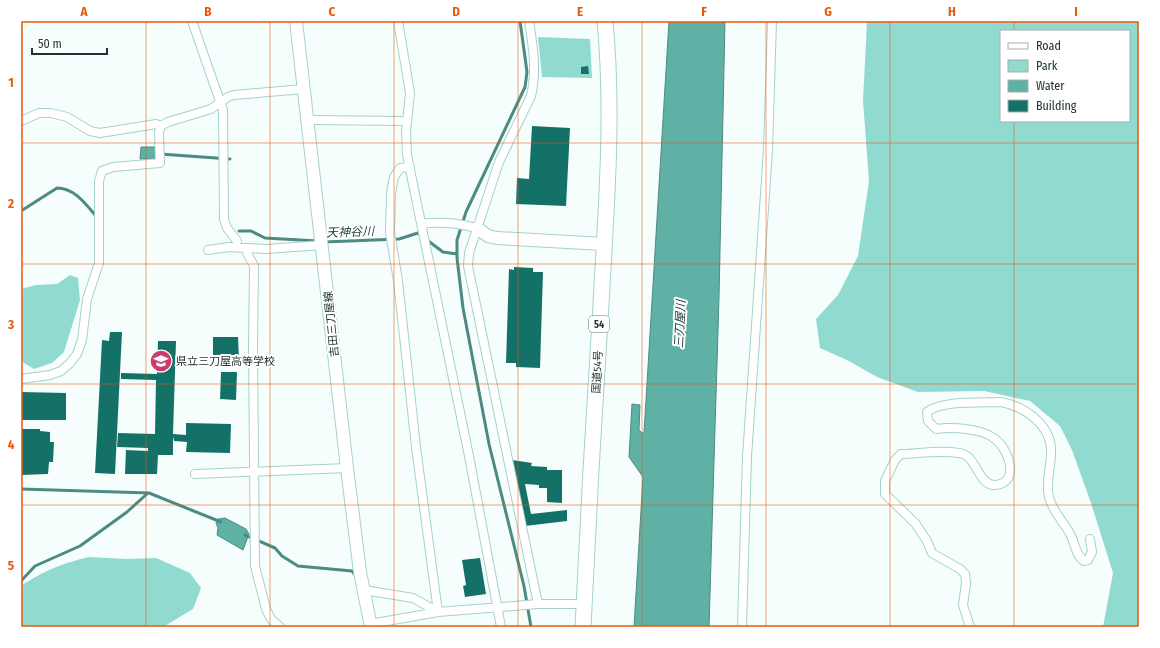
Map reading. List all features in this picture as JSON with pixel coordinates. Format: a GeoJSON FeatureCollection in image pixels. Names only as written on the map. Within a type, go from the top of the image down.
{"type":"FeatureCollection","features":[{"type":"Feature","properties":{"kind":"highway","name":"国道54号"},"geometry":{"type":"LineString","coordinates":[[583,627],[604,244],[609,112],[608,54],[605,21]]}},
{"type":"Feature","properties":{"kind":"main road","name":"吉田三刀屋線"},"geometry":{"type":"LineString","coordinates":[[296,21],[309,120],[347,468],[370,626]]}},
{"type":"Feature","properties":{"kind":"main road"},"geometry":{"type":"LineString","coordinates":[[477,228],[488,236],[497,238],[604,244]]}},
{"type":"Feature","properties":{"kind":"street"},"geometry":{"type":"LineString","coordinates":[[192,21],[221,103],[223,118],[224,219],[227,228],[237,241]]}},
{"type":"Feature","properties":{"kind":"street"},"geometry":{"type":"LineString","coordinates":[[398,21],[410,93],[405,142],[501,627]]}},
{"type":"Feature","properties":{"kind":"street"},"geometry":{"type":"LineString","coordinates":[[529,21],[535,67],[531,96],[499,162],[469,253],[468,266],[536,604]]}},
{"type":"Feature","properties":{"kind":"street"},"geometry":{"type":"LineString","coordinates":[[742,627],[747,456],[768,150],[772,21]]}},
{"type":"Feature","properties":{"kind":"street"},"geometry":{"type":"LineString","coordinates":[[21,378],[50,375],[61,371],[77,354],[82,340],[87,299],[99,263],[100,176],[107,168],[160,163],[159,132],[161,126],[168,122],[211,109],[228,97],[234,95],[304,89]]}},
{"type":"Feature","properties":{"kind":"street"},"geometry":{"type":"LineString","coordinates":[[21,121],[44,112],[67,117],[95,133],[105,133],[156,124],[161,126]]}},
{"type":"Feature","properties":{"kind":"street"},"geometry":{"type":"LineString","coordinates":[[309,120],[407,121]]}},
{"type":"Feature","properties":{"kind":"street"},"geometry":{"type":"LineString","coordinates":[[410,167],[400,168],[394,177],[391,193],[390,232],[398,280],[416,448],[438,612]]}},
{"type":"Feature","properties":{"kind":"street"},"geometry":{"type":"LineString","coordinates":[[421,224],[439,221],[456,222],[477,228]]}},
{"type":"Feature","properties":{"kind":"street"},"geometry":{"type":"LineString","coordinates":[[208,250],[229,247],[266,249],[322,245]]}},
{"type":"Feature","properties":{"kind":"street"},"geometry":{"type":"LineString","coordinates":[[247,253],[254,266],[255,566],[266,609],[271,619],[280,627]]}},
{"type":"Feature","properties":{"kind":"street"},"geometry":{"type":"LineString","coordinates":[[970,627],[963,605],[966,583],[964,574],[960,569],[932,553],[927,541],[915,523],[885,494],[884,485],[895,460],[901,454],[951,451],[961,452],[975,464],[987,482],[992,485],[1004,482],[1011,469],[1005,450],[995,438],[986,434],[961,429],[936,429],[928,421],[927,412],[930,409],[943,405],[1001,402],[1034,416],[1048,438],[1051,448],[1048,472],[1049,498],[1071,535],[1078,554],[1084,561],[1088,560],[1092,552],[1090,539]]}},
{"type":"Feature","properties":{"kind":"street"},"geometry":{"type":"LineString","coordinates":[[195,474],[347,468]]}},
{"type":"Feature","properties":{"kind":"street"},"geometry":{"type":"LineString","coordinates":[[364,590],[413,598],[438,612]]}},
{"type":"Feature","properties":{"kind":"street"},"geometry":{"type":"LineString","coordinates":[[370,626],[438,612],[536,604],[584,604]]}},
{"type":"Feature","properties":{"kind":"green space"},"geometry":{"type":"Polygon","coordinates":[[[867,21],[1139,21],[1139,627],[1103,627],[1113,573],[1091,503],[1072,450],[1060,426],[1030,401],[984,391],[918,392],[877,377],[849,361],[820,348],[816,319],[838,295],[858,256],[869,181],[863,101],[867,21]]]}},
{"type":"Feature","properties":{"kind":"green space"},"geometry":{"type":"Polygon","coordinates":[[[538,37],[590,39],[592,78],[542,77],[538,37]]]}},
{"type":"Feature","properties":{"kind":"green space"},"geometry":{"type":"Polygon","coordinates":[[[70,275],[78,278],[80,300],[64,352],[52,363],[34,369],[24,363],[21,359],[21,289],[36,285],[57,284],[70,275]]]}},
{"type":"Feature","properties":{"kind":"green space"},"geometry":{"type":"Polygon","coordinates":[[[89,557],[126,559],[156,558],[190,573],[201,588],[193,609],[163,627],[21,627],[21,586],[54,568],[89,557]]]}},
{"type":"Feature","properties":{"kind":"water","name":"三刀屋川"},"geometry":{"type":"Polygon","coordinates":[[[669,21],[725,21],[719,297],[709,627],[634,627],[643,477],[629,457],[632,404],[640,405],[639,430],[644,433],[669,21]]]}},
{"type":"Feature","properties":{"kind":"water"},"geometry":{"type":"Polygon","coordinates":[[[141,147],[159,147],[159,159],[140,159],[141,147]]]}},
{"type":"Feature","properties":{"kind":"water"},"geometry":{"type":"Polygon","coordinates":[[[225,518],[246,529],[249,534],[243,550],[217,535],[218,528],[216,523],[218,519],[225,518]]]}},
{"type":"Feature","properties":{"kind":"building"},"geometry":{"type":"Polygon","coordinates":[[[588,66],[589,74],[581,74],[581,67],[588,66]]]}},
{"type":"Feature","properties":{"kind":"building"},"geometry":{"type":"Polygon","coordinates":[[[532,126],[570,128],[566,206],[516,204],[517,178],[529,179],[532,126]]]}},
{"type":"Feature","properties":{"kind":"building"},"geometry":{"type":"Polygon","coordinates":[[[514,267],[533,268],[533,272],[543,272],[540,368],[516,367],[516,363],[506,363],[509,269],[514,270],[514,267]]]}},
{"type":"Feature","properties":{"kind":"building"},"geometry":{"type":"Polygon","coordinates":[[[110,332],[122,332],[115,474],[95,473],[102,340],[109,341],[110,332]]]}},
{"type":"Feature","properties":{"kind":"building"},"geometry":{"type":"Polygon","coordinates":[[[213,337],[238,337],[239,360],[213,360],[213,337]]]}},
{"type":"Feature","properties":{"kind":"building"},"geometry":{"type":"Polygon","coordinates":[[[158,341],[176,341],[173,434],[186,435],[186,423],[231,424],[230,453],[186,452],[187,442],[174,441],[173,436],[173,455],[158,455],[157,474],[125,474],[126,450],[148,451],[148,448],[117,447],[118,433],[155,434],[156,380],[121,379],[121,373],[157,374],[158,341]]]}},
{"type":"Feature","properties":{"kind":"building"},"geometry":{"type":"Polygon","coordinates":[[[221,372],[237,372],[236,400],[220,399],[221,372]]]}},
{"type":"Feature","properties":{"kind":"building"},"geometry":{"type":"Polygon","coordinates":[[[21,392],[66,393],[66,420],[21,420],[21,392]]]}},
{"type":"Feature","properties":{"kind":"building"},"geometry":{"type":"Polygon","coordinates":[[[21,429],[40,429],[40,431],[50,432],[50,442],[54,442],[53,462],[49,462],[48,474],[21,475],[21,429]]]}},
{"type":"Feature","properties":{"kind":"building"},"geometry":{"type":"Polygon","coordinates":[[[512,460],[532,463],[531,466],[547,467],[547,470],[562,470],[562,503],[547,502],[547,488],[539,488],[539,485],[525,484],[531,514],[567,510],[567,521],[525,526],[512,460]]]}},
{"type":"Feature","properties":{"kind":"building"},"geometry":{"type":"Polygon","coordinates":[[[480,558],[486,594],[465,597],[463,586],[466,585],[462,560],[480,558]]]}},
{"type":"Feature","properties":{"kind":"waterway"},"geometry":{"type":"LineString","coordinates":[[520,21],[527,72],[525,87],[466,212],[457,240],[457,258],[463,308],[489,444],[524,586],[531,627]]}},
{"type":"Feature","properties":{"kind":"waterway","name":"天神谷川"},"geometry":{"type":"LineString","coordinates":[[160,154],[230,159]]}},
{"type":"Feature","properties":{"kind":"waterway","name":"天神谷川"},"geometry":{"type":"LineString","coordinates":[[21,211],[57,188],[74,193],[95,215]]}},
{"type":"Feature","properties":{"kind":"waterway","name":"天神谷川"},"geometry":{"type":"LineString","coordinates":[[239,231],[251,231],[265,238],[318,241]]}},
{"type":"Feature","properties":{"kind":"waterway","name":"天神谷川"},"geometry":{"type":"LineString","coordinates":[[324,242],[399,239],[418,233],[422,237]]}},
{"type":"Feature","properties":{"kind":"waterway","name":"天神谷川"},"geometry":{"type":"LineString","coordinates":[[427,240],[443,252],[457,254]]}},
{"type":"Feature","properties":{"kind":"waterway"},"geometry":{"type":"LineString","coordinates":[[21,489],[149,493],[221,522]]}},
{"type":"Feature","properties":{"kind":"waterway"},"geometry":{"type":"LineString","coordinates":[[21,581],[35,566],[80,546],[127,512],[148,493]]}},
{"type":"Feature","properties":{"kind":"waterway"},"geometry":{"type":"LineString","coordinates":[[245,535],[275,548],[282,556],[298,566],[352,571],[356,576]]}},
{"type":"Feature","properties":{"kind":"place","name":"県立三刀屋高等学校"},"geometry":{"type":"Point","coordinates":[161,361]}}]}
